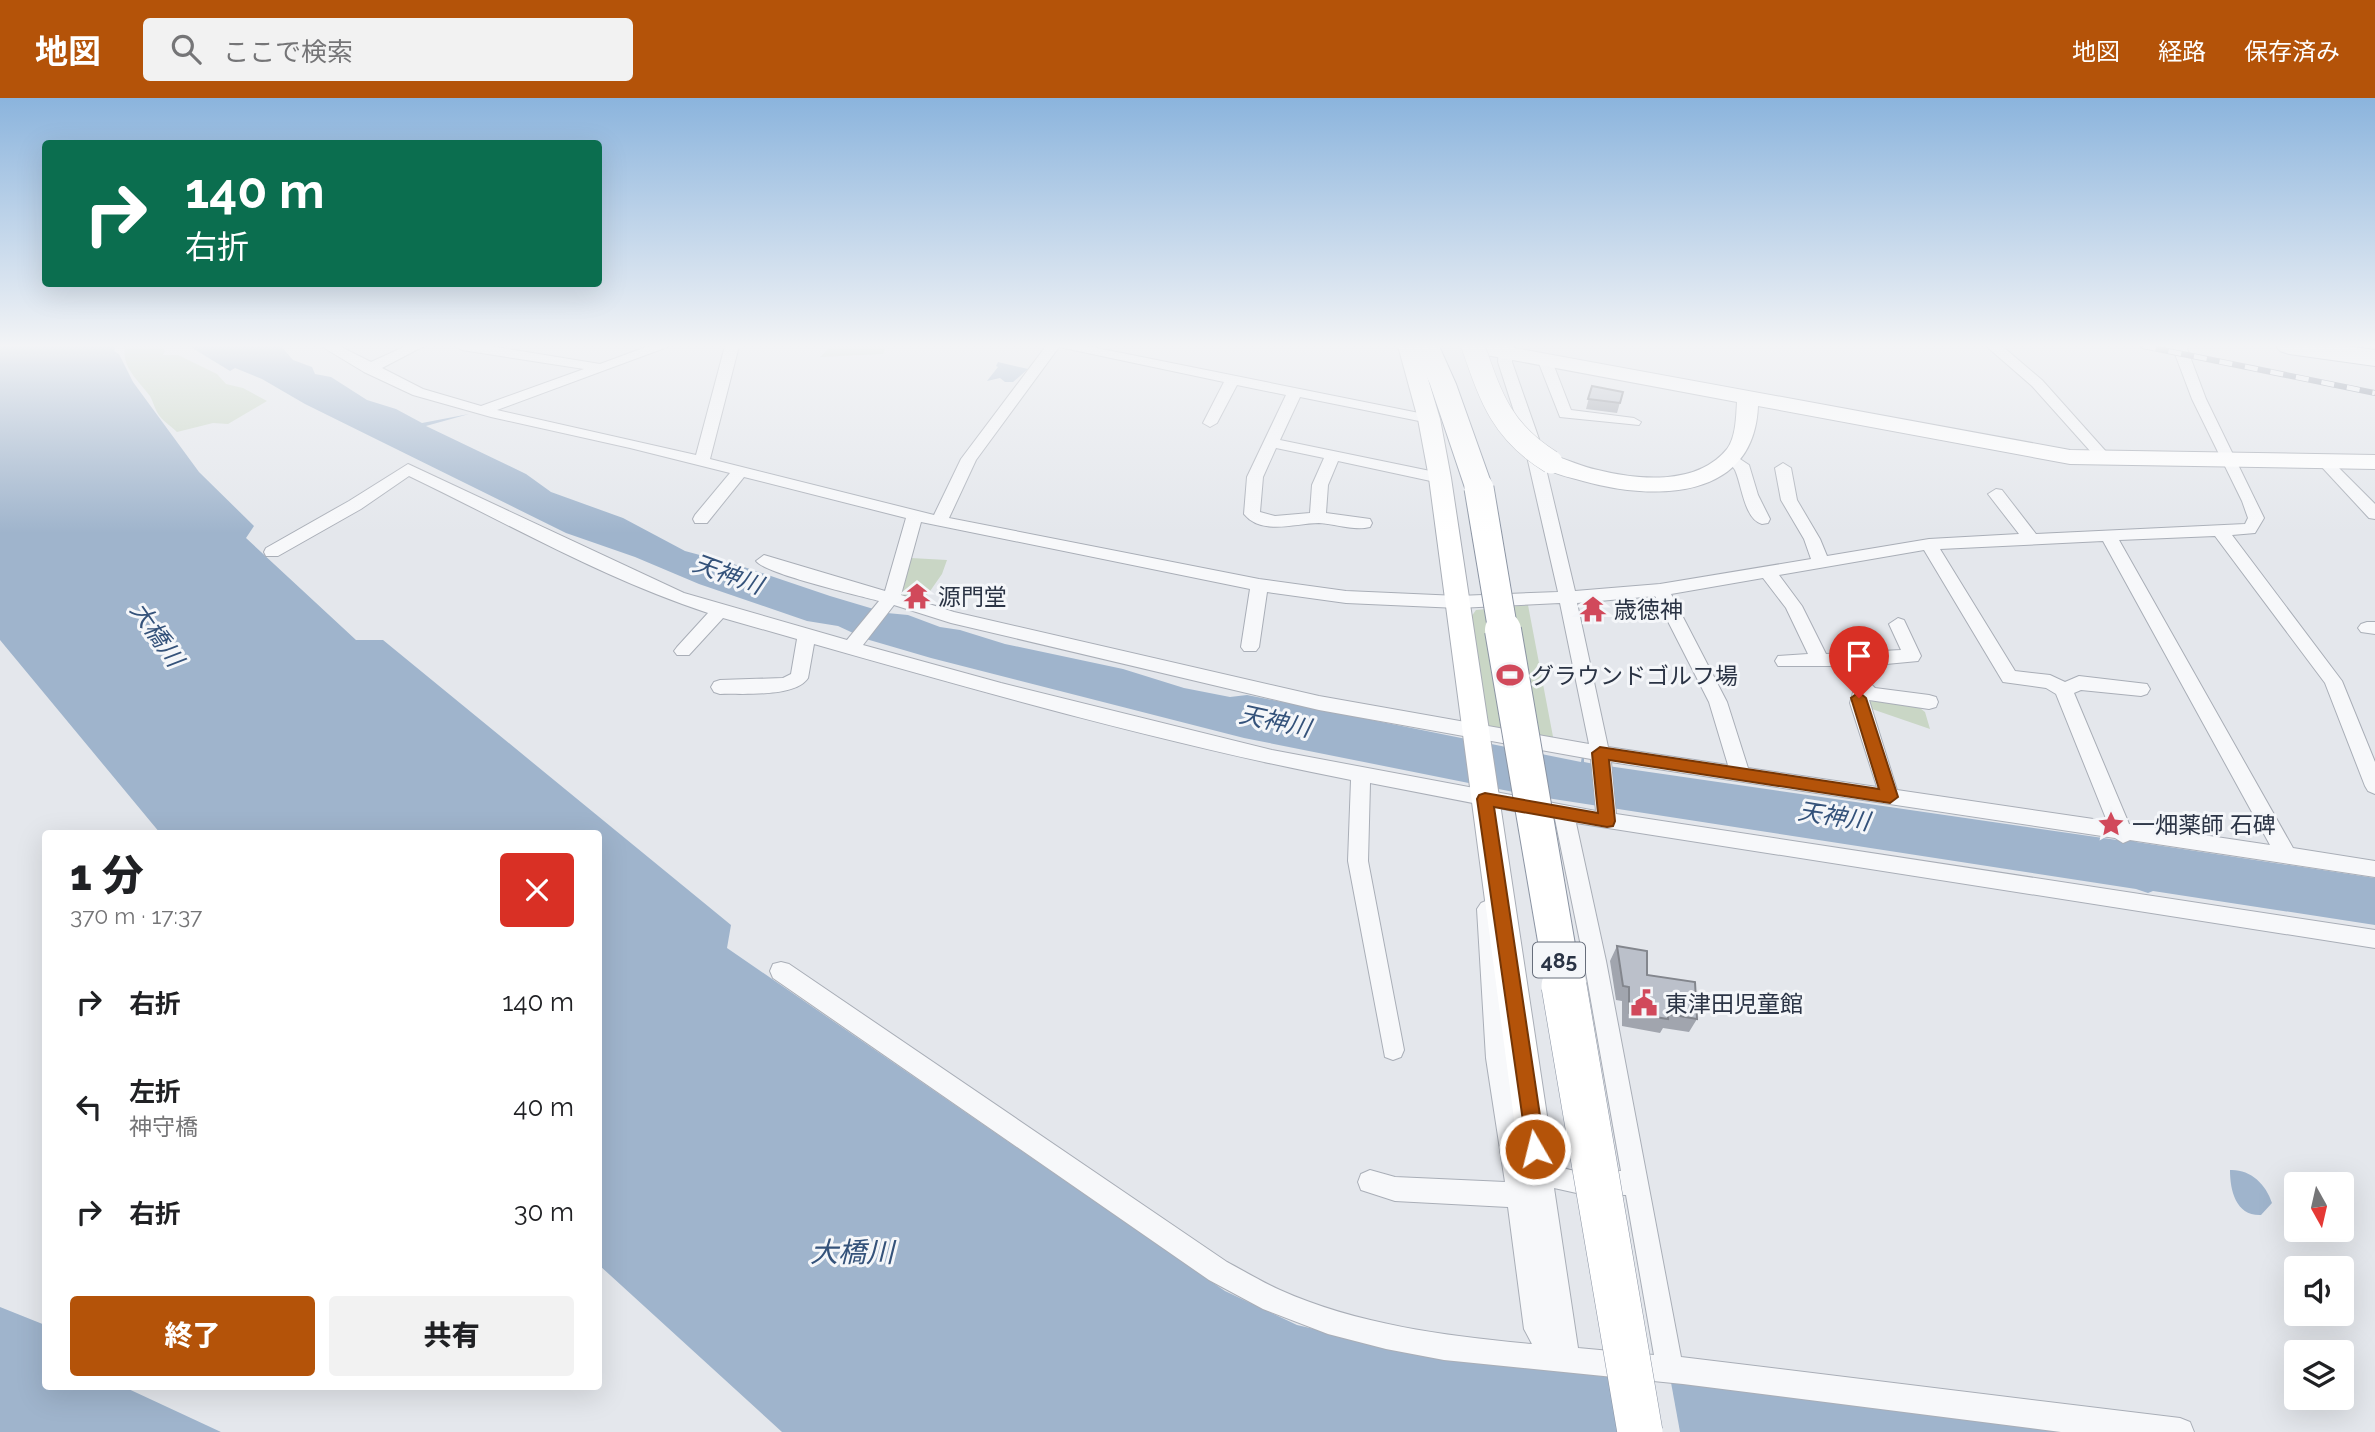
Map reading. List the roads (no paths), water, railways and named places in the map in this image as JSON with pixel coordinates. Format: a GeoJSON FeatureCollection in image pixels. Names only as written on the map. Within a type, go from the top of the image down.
{"type":"FeatureCollection","features":[{"type":"Feature","properties":{"kind":"highway"},"geometry":{"type":"LineString","coordinates":[[1451,408],[1479,488]]}},
{"type":"Feature","properties":{"kind":"highway","name":"485"},"geometry":{"type":"LineString","coordinates":[[1463,408],[1640,1432]]}},
{"type":"Feature","properties":{"kind":"street"},"geometry":{"type":"LineString","coordinates":[[477,408],[702,461],[939,521],[1259,584],[1346,597],[1458,602],[1567,598],[1660,590],[1929,544],[2249,529],[2255,523],[2250,501],[2204,408]]}},
{"type":"Feature","properties":{"kind":"street"},"geometry":{"type":"LineString","coordinates":[[483,410],[488,408]]}},
{"type":"Feature","properties":{"kind":"street"},"geometry":{"type":"LineString","coordinates":[[702,461],[716,408]]}},
{"type":"Feature","properties":{"kind":"street"},"geometry":{"type":"LineString","coordinates":[[939,521],[969,459],[1007,408]]}},
{"type":"Feature","properties":{"kind":"street"},"geometry":{"type":"LineString","coordinates":[[1210,423],[1218,408]]}},
{"type":"Feature","properties":{"kind":"street"},"geometry":{"type":"LineString","coordinates":[[1288,408],[1255,477],[1252,514],[1263,520],[1274,521],[1318,518],[1364,523]]}},
{"type":"Feature","properties":{"kind":"street"},"geometry":{"type":"LineString","coordinates":[[1376,408],[1429,419]]}},
{"type":"Feature","properties":{"kind":"street"},"geometry":{"type":"LineString","coordinates":[[1426,408],[1440,478],[1565,1353]]}},
{"type":"Feature","properties":{"kind":"street"},"geometry":{"type":"LineString","coordinates":[[1496,408],[1502,421],[1518,439],[1551,462],[1601,479],[1648,484],[1694,478],[1713,471],[1731,458],[1742,440],[1747,408]]}},
{"type":"Feature","properties":{"kind":"street"},"geometry":{"type":"LineString","coordinates":[[1522,408],[1567,598],[1600,756],[1607,816]]}},
{"type":"Feature","properties":{"kind":"street"},"geometry":{"type":"LineString","coordinates":[[1563,408],[1565,414],[1573,417],[1634,422]]}},
{"type":"Feature","properties":{"kind":"street"},"geometry":{"type":"LineString","coordinates":[[1802,408],[2040,453],[2105,459],[2375,462]]}},
{"type":"Feature","properties":{"kind":"street"},"geometry":{"type":"LineString","coordinates":[[2059,408],[2105,459]]}},
{"type":"Feature","properties":{"kind":"street"},"geometry":{"type":"LineString","coordinates":[[1273,443],[1440,478]]}},
{"type":"Feature","properties":{"kind":"street"},"geometry":{"type":"LineString","coordinates":[[1318,518],[1320,485],[1333,456]]}},
{"type":"Feature","properties":{"kind":"street"},"geometry":{"type":"LineString","coordinates":[[1731,458],[1741,466],[1750,495],[1762,519]]}},
{"type":"Feature","properties":{"kind":"street"},"geometry":{"type":"LineString","coordinates":[[2323,461],[2375,514]]}},
{"type":"Feature","properties":{"kind":"street"},"geometry":{"type":"LineString","coordinates":[[1783,468],[1789,500],[1812,539],[1821,563]]}},
{"type":"Feature","properties":{"kind":"street"},"geometry":{"type":"LineString","coordinates":[[272,552],[355,505],[408,469],[678,597],[807,635],[1144,726],[1361,776],[1485,796],[1563,813],[1607,816],[2146,900],[2375,939]]}},
{"type":"Feature","properties":{"kind":"street"},"geometry":{"type":"LineString","coordinates":[[701,519],[740,471]]}},
{"type":"Feature","properties":{"kind":"street"},"geometry":{"type":"LineString","coordinates":[[1996,494],[2031,539]]}},
{"type":"Feature","properties":{"kind":"street"},"geometry":{"type":"LineString","coordinates":[[852,647],[891,598],[915,516]]}},
{"type":"Feature","properties":{"kind":"street"},"geometry":{"type":"LineString","coordinates":[[2219,530],[2333,681],[2375,786]]}},
{"type":"Feature","properties":{"kind":"street"},"geometry":{"type":"LineString","coordinates":[[2108,535],[2286,855]]}},
{"type":"Feature","properties":{"kind":"street"},"geometry":{"type":"LineString","coordinates":[[1929,544],[2009,677],[2050,681],[2064,690],[2122,832]]}},
{"type":"Feature","properties":{"kind":"street"},"geometry":{"type":"LineString","coordinates":[[764,561],[951,617],[1233,684],[1476,734],[1600,756],[1740,774],[2375,870]]}},
{"type":"Feature","properties":{"kind":"street"},"geometry":{"type":"LineString","coordinates":[[1767,572],[1793,606],[1821,660]]}},
{"type":"Feature","properties":{"kind":"street"},"geometry":{"type":"LineString","coordinates":[[1250,648],[1259,584]]}},
{"type":"Feature","properties":{"kind":"street"},"geometry":{"type":"LineString","coordinates":[[1660,590],[1718,702],[1740,774]]}},
{"type":"Feature","properties":{"kind":"street"},"geometry":{"type":"LineString","coordinates":[[683,651],[720,610]]}},
{"type":"Feature","properties":{"kind":"street"},"geometry":{"type":"LineString","coordinates":[[1784,661],[1912,656],[1898,624]]}},
{"type":"Feature","properties":{"kind":"street"},"geometry":{"type":"LineString","coordinates":[[720,687],[786,685],[795,682],[799,678],[807,635]]}},
{"type":"Feature","properties":{"kind":"street"},"geometry":{"type":"LineString","coordinates":[[1854,660],[1865,690],[1877,696],[1929,702]]}},
{"type":"Feature","properties":{"kind":"street"},"geometry":{"type":"LineString","coordinates":[[2064,690],[2079,683],[2141,689]]}},
{"type":"Feature","properties":{"kind":"street"},"geometry":{"type":"LineString","coordinates":[[1865,690],[1860,694],[1859,703],[1890,797]]}},
{"type":"Feature","properties":{"kind":"street"},"geometry":{"type":"LineString","coordinates":[[1361,776],[1358,861],[1393,1050]]}},
{"type":"Feature","properties":{"kind":"street"},"geometry":{"type":"LineString","coordinates":[[1563,813],[1595,961],[1670,1370]]}},
{"type":"Feature","properties":{"kind":"street"},"geometry":{"type":"LineString","coordinates":[[1500,900],[1491,900],[1488,905],[1502,1101],[1518,1185],[1536,1329],[1546,1341],[1565,1353]]}},
{"type":"Feature","properties":{"kind":"street"},"geometry":{"type":"LineString","coordinates":[[781,971],[1184,1247],[1263,1297],[1329,1324],[1446,1348],[1565,1353],[1670,1370],[2180,1432]]}},
{"type":"Feature","properties":{"kind":"street"},"geometry":{"type":"LineString","coordinates":[[1536,1154],[1541,1168],[1553,1179],[1636,1183]]}},
{"type":"Feature","properties":{"kind":"street"},"geometry":{"type":"LineString","coordinates":[[1370,1182],[1395,1189],[1503,1196],[1515,1191],[1518,1185]]}},
{"type":"Feature","properties":{"kind":"water","name":"大橋川"},"geometry":{"type":"Polygon","coordinates":[[[0,408],[152,408],[199,472],[254,526],[246,538],[356,640],[383,640],[731,925],[727,948],[1225,1291],[1297,1325],[1374,1343],[2130,1432],[782,1432],[602,1268],[602,830],[158,830],[0,640],[0,408]]]}},
{"type":"Feature","properties":{"kind":"water","name":"天神川"},"geometry":{"type":"Polygon","coordinates":[[[314,408],[394,408],[422,423],[469,414],[426,426],[526,474],[551,492],[623,518],[685,551],[887,613],[908,615],[940,627],[960,630],[1005,644],[1123,669],[1184,688],[1230,697],[1247,695],[1581,762],[1582,756],[1584,762],[1594,764],[2117,840],[2128,838],[2136,842],[2375,878],[2375,925],[2153,891],[2148,893],[1534,796],[1244,738],[866,639],[838,626],[807,621],[699,584],[635,557],[566,533],[314,408]]]}},
{"type":"Feature","properties":{"kind":"water"},"geometry":{"type":"Polygon","coordinates":[[[2230,1170],[2250,1175],[2266,1190],[2272,1203],[2261,1215],[2252,1214],[2240,1207],[2233,1194],[2230,1170]]]}},
{"type":"Feature","properties":{"kind":"water"},"geometry":{"type":"Polygon","coordinates":[[[0,1307],[42,1324],[42,1390],[131,1390],[221,1432],[0,1432],[0,1307]]]}},
{"type":"Feature","properties":{"kind":"place","name":"源門堂"},"geometry":{"type":"Point","coordinates":[917,596]}},
{"type":"Feature","properties":{"kind":"place","name":"歳徳神"},"geometry":{"type":"Point","coordinates":[1593,609]}},
{"type":"Feature","properties":{"kind":"place","name":"グラウンドゴルフ場"},"geometry":{"type":"Point","coordinates":[1510,675]}},
{"type":"Feature","properties":{"kind":"place","name":"一畑薬師 石碑"},"geometry":{"type":"Point","coordinates":[2111,824]}},
{"type":"Feature","properties":{"kind":"place","name":"東津田児童館"},"geometry":{"type":"Point","coordinates":[1644,1003]}}]}
